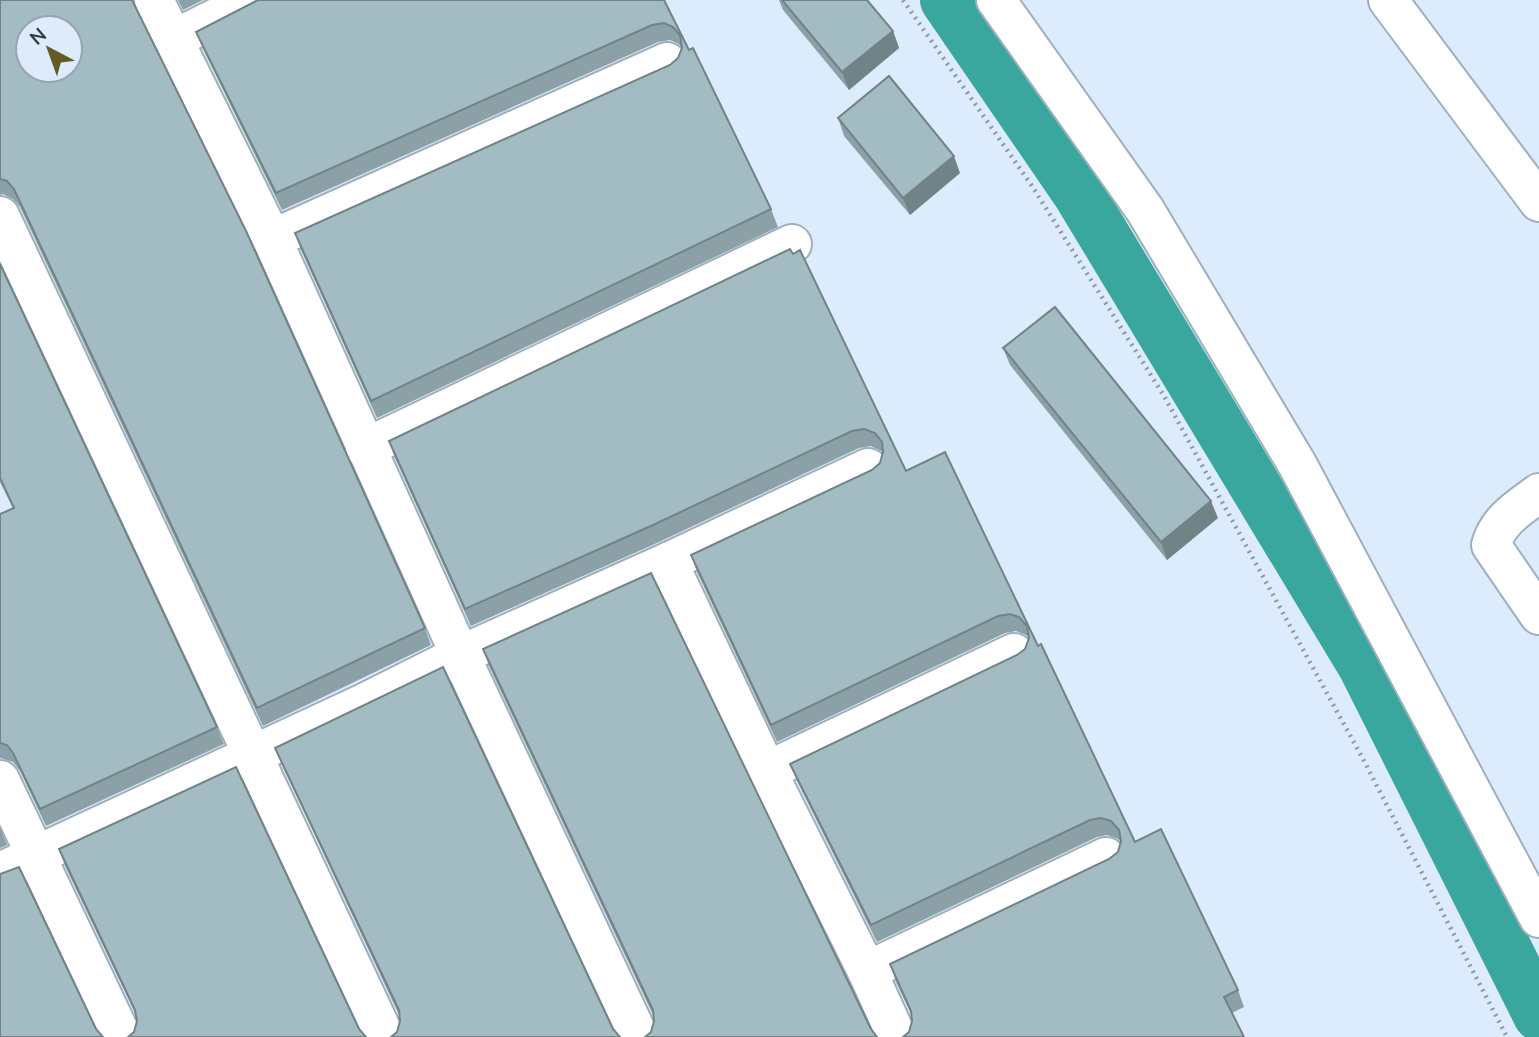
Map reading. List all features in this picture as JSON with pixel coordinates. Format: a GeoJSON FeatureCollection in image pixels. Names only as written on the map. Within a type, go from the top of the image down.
{"type":"FeatureCollection","features":[{"type":"Feature","properties":{"kind":"street"},"geometry":{"type":"LineString","coordinates":[[154,0],[272,239],[460,655],[639,1037]]}},
{"type":"Feature","properties":{"kind":"street"},"geometry":{"type":"LineString","coordinates":[[174,39],[252,0]]}},
{"type":"Feature","properties":{"kind":"street"},"geometry":{"type":"LineString","coordinates":[[996,0],[1145,210],[1283,441],[1539,918]]}},
{"type":"Feature","properties":{"kind":"street"},"geometry":{"type":"LineString","coordinates":[[1388,0],[1539,202]]}},
{"type":"Feature","properties":{"kind":"street"},"geometry":{"type":"LineString","coordinates":[[272,239],[667,62]]}},
{"type":"Feature","properties":{"kind":"street"},"geometry":{"type":"LineString","coordinates":[[0,216],[385,1037]]}},
{"type":"Feature","properties":{"kind":"street"},"geometry":{"type":"LineString","coordinates":[[365,448],[792,244]]}},
{"type":"Feature","properties":{"kind":"street"},"geometry":{"type":"LineString","coordinates":[[0,872],[362,704],[460,655],[668,562],[868,468]]}},
{"type":"Feature","properties":{"kind":"street"},"geometry":{"type":"LineString","coordinates":[[1539,493],[1508,516],[1495,531],[1491,545],[1539,615]]}},
{"type":"Feature","properties":{"kind":"street"},"geometry":{"type":"LineString","coordinates":[[668,562],[897,1037]]}},
{"type":"Feature","properties":{"kind":"street"},"geometry":{"type":"LineString","coordinates":[[767,771],[1014,653]]}},
{"type":"Feature","properties":{"kind":"street"},"geometry":{"type":"LineString","coordinates":[[0,780],[122,1037]]}},
{"type":"Feature","properties":{"kind":"street"},"geometry":{"type":"LineString","coordinates":[[867,971],[1106,857]]}},
{"type":"Feature","properties":{"kind":"path"},"geometry":{"type":"LineString","coordinates":[[903,0],[1032,186],[1164,396],[1363,759],[1507,1037]]}},
{"type":"Feature","properties":{"kind":"building"},"geometry":{"type":"Polygon","coordinates":[[[0,0],[132,0],[246,231],[425,628],[257,708],[14,189],[7,181],[0,179],[0,0]]]}},
{"type":"Feature","properties":{"kind":"building"},"geometry":{"type":"Polygon","coordinates":[[[258,0],[664,0],[689,50],[693,48],[771,209],[371,401],[295,233],[670,65],[678,58],[682,48],[680,35],[673,27],[664,23],[652,25],[276,193],[196,32],[258,0]]]}},
{"type":"Feature","properties":{"kind":"building"},"geometry":{"type":"Polygon","coordinates":[[[782,0],[867,0],[893,31],[842,72],[782,0]]]}},
{"type":"Feature","properties":{"kind":"building"},"geometry":{"type":"Polygon","coordinates":[[[889,76],[954,156],[903,198],[838,118],[889,76]]]}},
{"type":"Feature","properties":{"kind":"building"},"geometry":{"type":"Polygon","coordinates":[[[790,249],[793,254],[800,250],[906,471],[945,452],[1038,646],[1041,644],[1135,842],[1161,829],[1238,990],[1224,997],[1244,1037],[903,1037],[909,1032],[911,1011],[890,964],[1109,859],[1118,852],[1121,841],[1119,830],[1111,821],[1101,818],[1090,820],[871,925],[790,764],[1017,655],[1025,649],[1029,638],[1027,626],[1019,617],[1010,614],[998,616],[771,725],[691,555],[872,470],[880,463],[883,452],[882,442],[875,433],[864,429],[852,431],[653,525],[465,609],[389,441],[790,249]]]}},
{"type":"Feature","properties":{"kind":"building"},"geometry":{"type":"Polygon","coordinates":[[[0,264],[217,727],[40,809],[13,753],[7,745],[0,743],[0,514],[14,508],[0,478],[0,264]]]}},
{"type":"Feature","properties":{"kind":"building"},"geometry":{"type":"Polygon","coordinates":[[[1055,307],[1211,501],[1161,542],[1003,348],[1055,307]]]}},
{"type":"Feature","properties":{"kind":"building"},"geometry":{"type":"Polygon","coordinates":[[[651,573],[877,1037],[645,1037],[651,1032],[653,1010],[483,649],[651,573]]]}},
{"type":"Feature","properties":{"kind":"building"},"geometry":{"type":"Polygon","coordinates":[[[443,667],[613,1029],[620,1037],[391,1037],[397,1032],[399,1010],[275,748],[443,667]]]}},
{"type":"Feature","properties":{"kind":"building"},"geometry":{"type":"Polygon","coordinates":[[[236,767],[359,1029],[366,1037],[128,1037],[134,1032],[137,1021],[135,1010],[59,849],[236,767]]]}},
{"type":"Feature","properties":{"kind":"building"},"geometry":{"type":"Polygon","coordinates":[[[19,867],[96,1029],[103,1037],[0,1037],[0,874],[19,867]]]}},
{"type":"Feature","properties":{"kind":"waterway"},"geometry":{"type":"LineString","coordinates":[[946,0],[1079,194],[1364,666],[1539,1015]]}}]}
